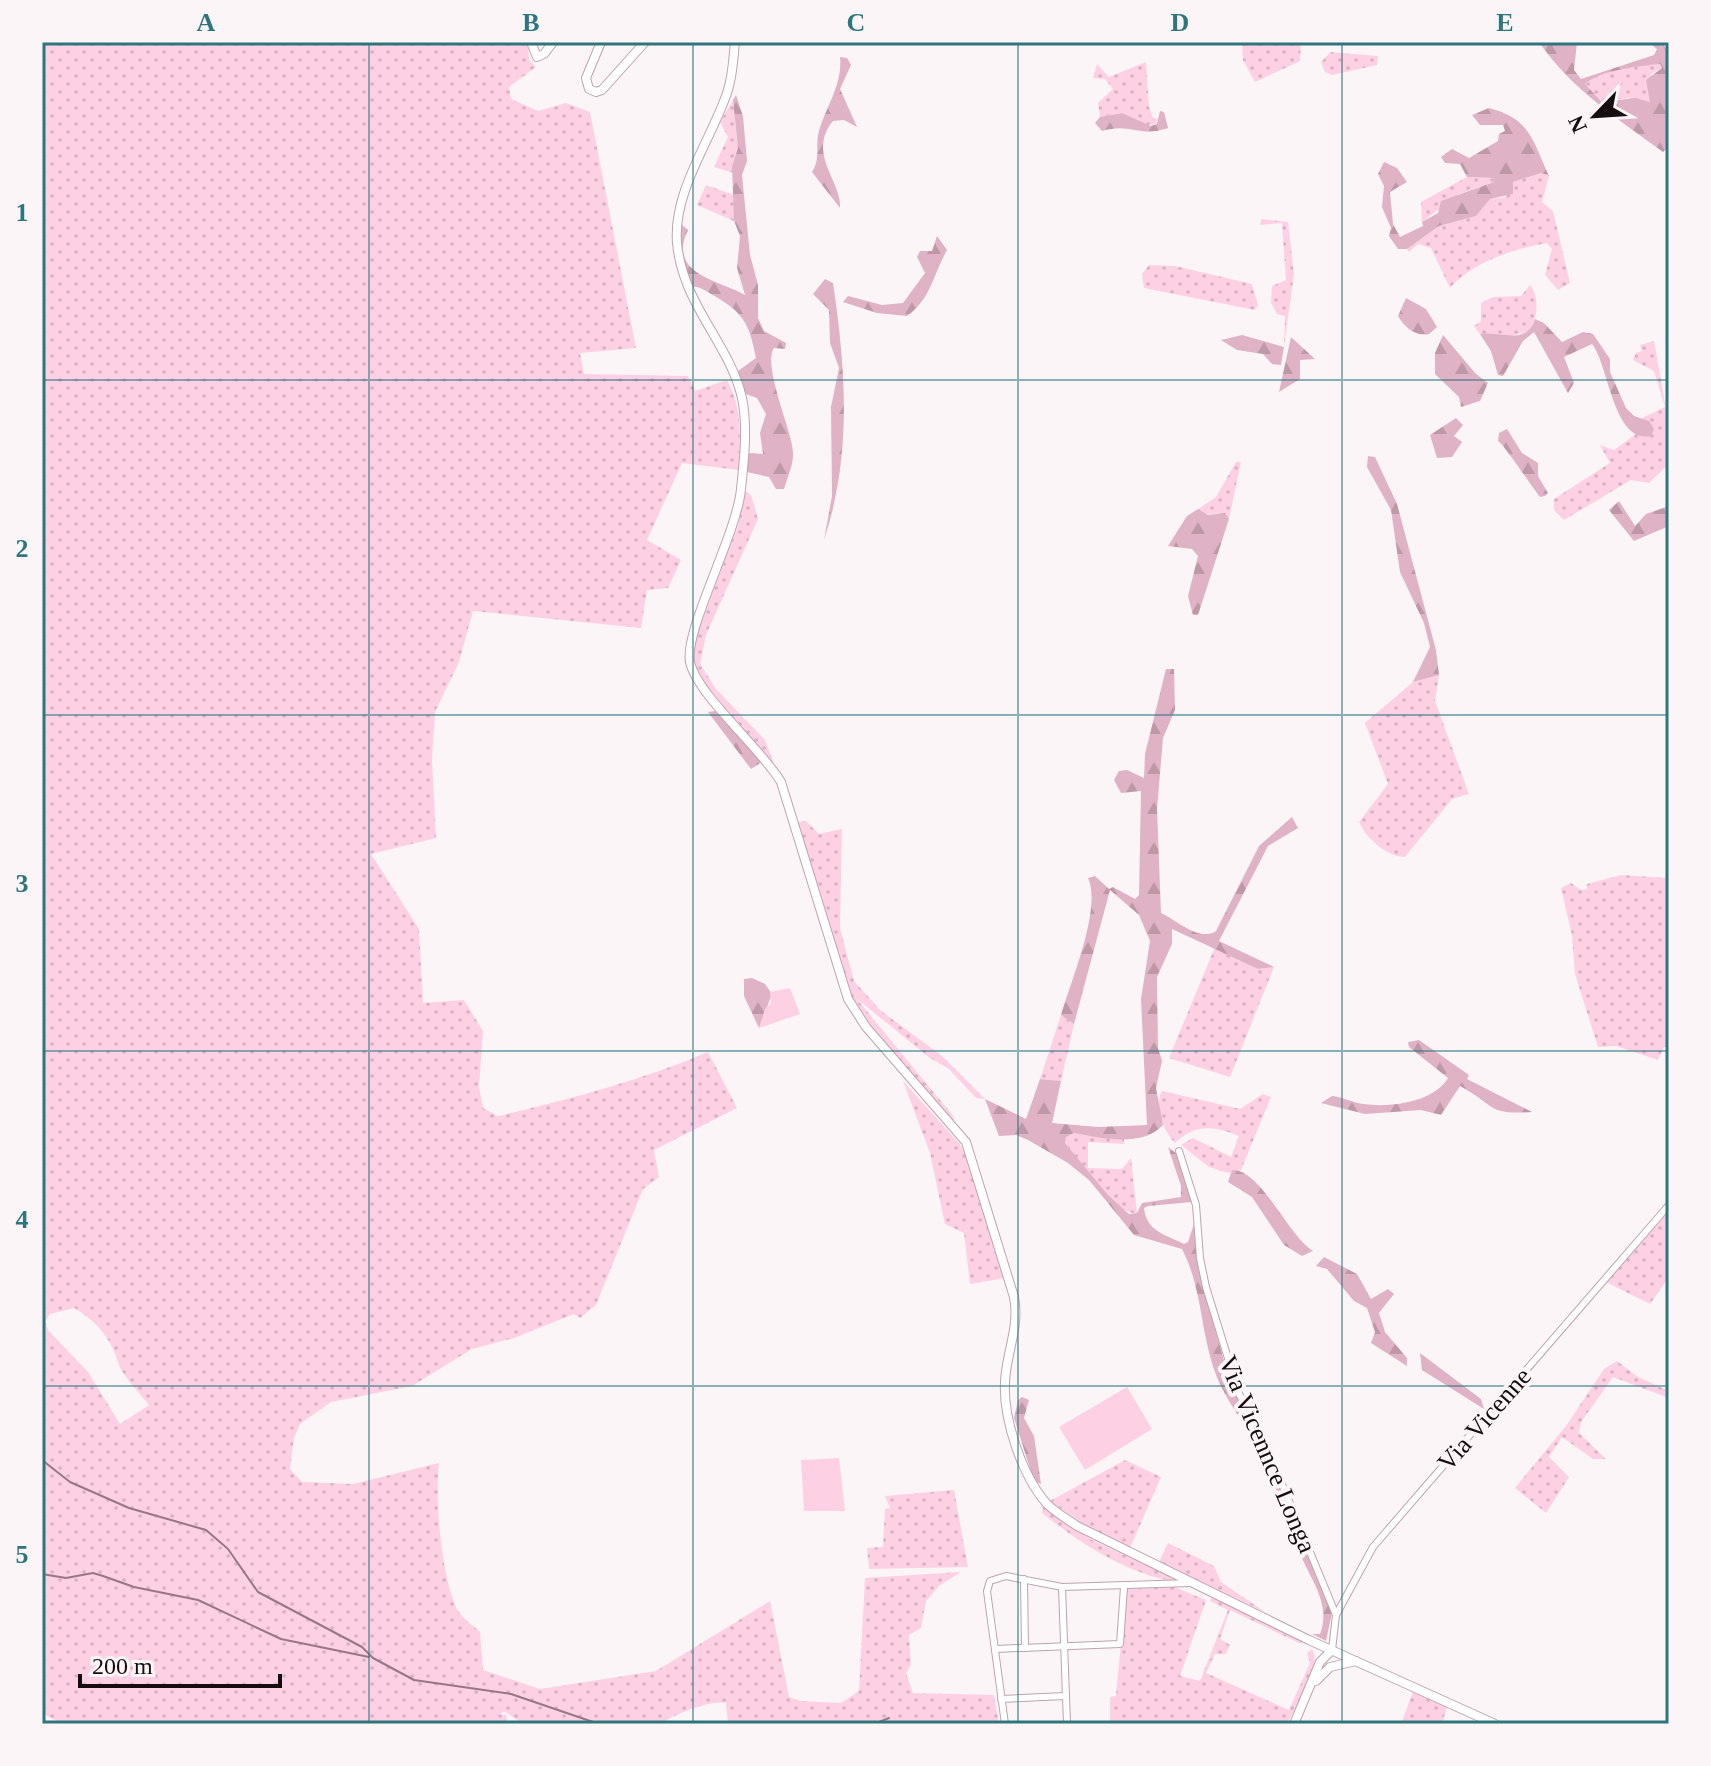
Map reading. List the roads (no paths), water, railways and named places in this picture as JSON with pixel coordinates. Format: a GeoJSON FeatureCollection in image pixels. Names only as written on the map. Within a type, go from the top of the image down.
{"type":"FeatureCollection","features":[{"type":"Feature","properties":{"kind":"main road"},"geometry":{"type":"LineString","coordinates":[[531,42],[537,57],[544,54],[553,42]]}},
{"type":"Feature","properties":{"kind":"main road"},"geometry":{"type":"LineString","coordinates":[[601,42],[586,78],[589,89],[596,92],[602,90],[645,42]]}},
{"type":"Feature","properties":{"kind":"main road"},"geometry":{"type":"LineString","coordinates":[[735,42],[728,91],[683,196],[677,231],[686,288],[735,378],[744,422],[738,508],[689,654],[692,667],[781,782],[835,966],[857,1014],[970,1149],[1016,1306],[1005,1393],[1010,1422],[1030,1476],[1049,1506],[1077,1526],[1309,1640],[1495,1724]]}},
{"type":"Feature","properties":{"kind":"main road"},"geometry":{"type":"LineString","coordinates":[[1309,1640],[1320,1662]]}},
{"type":"Feature","properties":{"kind":"main road"},"geometry":{"type":"LineString","coordinates":[[1294,1724],[1314,1683],[1320,1662],[1332,1650]]}},
{"type":"Feature","properties":{"kind":"main road"},"geometry":{"type":"LineString","coordinates":[[1330,1667],[1332,1650]]}},
{"type":"Feature","properties":{"kind":"main road"},"geometry":{"type":"LineString","coordinates":[[1314,1683],[1330,1667],[1356,1661]]}},
{"type":"Feature","properties":{"kind":"street"},"geometry":{"type":"LineString","coordinates":[[1666,42],[1669,49]]}},
{"type":"Feature","properties":{"kind":"street","name":"Via Vicennce Longa"},"geometry":{"type":"LineString","coordinates":[[1179,1151],[1196,1205],[1200,1258],[1206,1287],[1239,1394],[1260,1431],[1336,1615]]}},
{"type":"Feature","properties":{"kind":"street","name":"Via Vicenne"},"geometry":{"type":"LineString","coordinates":[[1332,1650],[1336,1615],[1373,1547],[1669,1205]]}},
{"type":"Feature","properties":{"kind":"street"},"geometry":{"type":"LineString","coordinates":[[1005,1724],[987,1591],[990,1581],[1006,1576],[1062,1587],[1198,1583]]}},
{"type":"Feature","properties":{"kind":"street"},"geometry":{"type":"LineString","coordinates":[[1024,1579],[1025,1648]]}},
{"type":"Feature","properties":{"kind":"street"},"geometry":{"type":"LineString","coordinates":[[1062,1587],[1067,1724]]}},
{"type":"Feature","properties":{"kind":"street"},"geometry":{"type":"LineString","coordinates":[[995,1649],[1120,1644],[1124,1587]]}},
{"type":"Feature","properties":{"kind":"street"},"geometry":{"type":"LineString","coordinates":[[1001,1699],[1065,1696]]}},
{"type":"Feature","properties":{"kind":"waterway"},"geometry":{"type":"LineString","coordinates":[[42,1460],[70,1482],[129,1508],[206,1530],[228,1549],[258,1592],[362,1647],[373,1658],[414,1680],[511,1694],[599,1724]]}},
{"type":"Feature","properties":{"kind":"waterway"},"geometry":{"type":"LineString","coordinates":[[42,1574],[66,1578],[93,1573],[134,1587],[198,1600],[281,1639],[369,1657]]}},
{"type":"Feature","properties":{"kind":"waterway"},"geometry":{"type":"LineString","coordinates":[[874,1724],[889,1718]]}}]}
